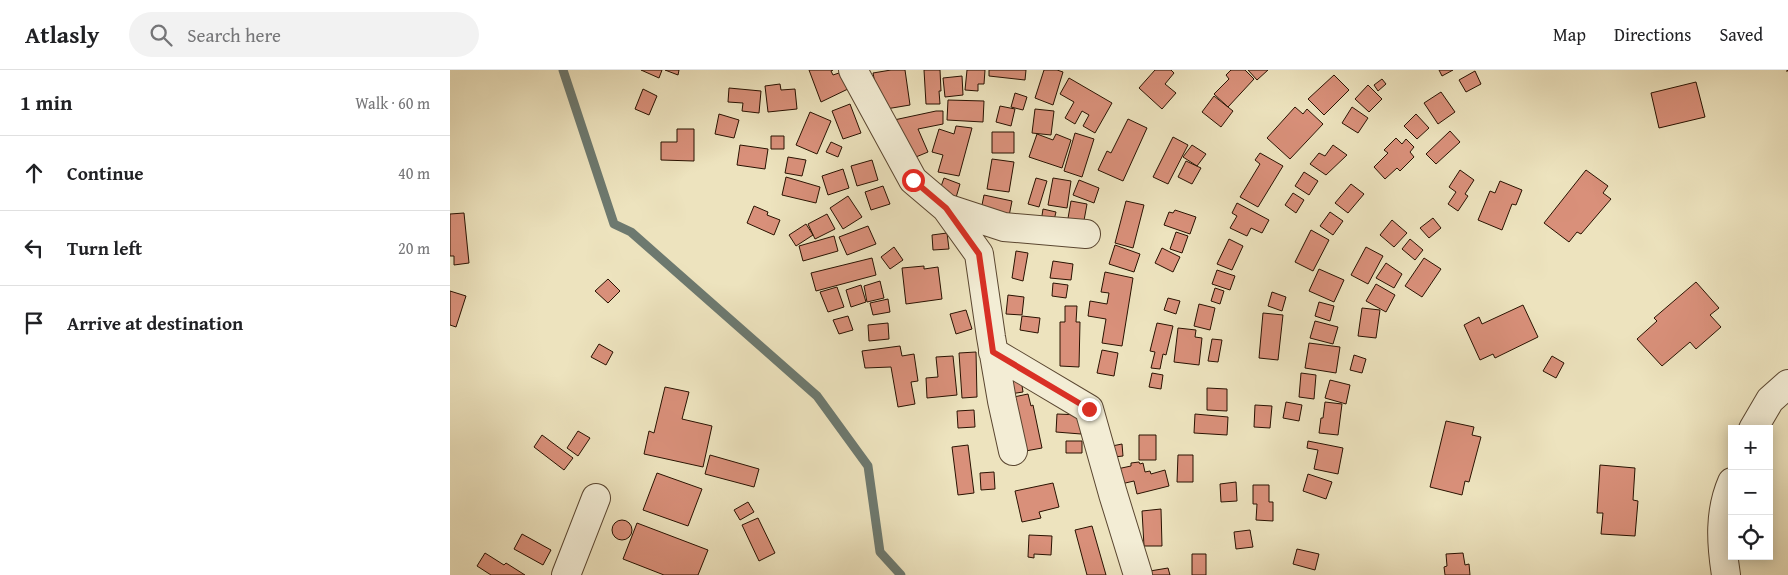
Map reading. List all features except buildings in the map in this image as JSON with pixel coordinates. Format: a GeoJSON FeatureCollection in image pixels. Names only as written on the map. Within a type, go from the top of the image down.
{"type":"FeatureCollection","features":[{"type":"Feature","properties":{"kind":"street"},"geometry":{"type":"LineString","coordinates":[[853,70],[913,180],[946,208],[979,254],[993,352],[1013,451]]}},
{"type":"Feature","properties":{"kind":"street"},"geometry":{"type":"LineString","coordinates":[[946,208],[1004,227],[1086,234]]}},
{"type":"Feature","properties":{"kind":"street"},"geometry":{"type":"LineString","coordinates":[[993,352],[1089,409],[1138,575]]}},
{"type":"Feature","properties":{"kind":"street"},"geometry":{"type":"LineString","coordinates":[[1755,425],[1770,400],[1788,384]]}},
{"type":"Feature","properties":{"kind":"street"},"geometry":{"type":"LineString","coordinates":[[566,575],[596,498]]}},
{"type":"Feature","properties":{"kind":"street"},"geometry":{"type":"LineString","coordinates":[[1726,575],[1721,525],[1728,498]]}},
{"type":"Feature","properties":{"kind":"waterway"},"geometry":{"type":"LineString","coordinates":[[563,70],[614,224],[631,232],[817,396],[868,466],[880,552],[901,575]]}},
{"type":"Feature","properties":{"kind":"route"},"geometry":{"type":"LineString","coordinates":[[913,180],[946,208],[979,254],[993,352],[1089,409]]}}]}
